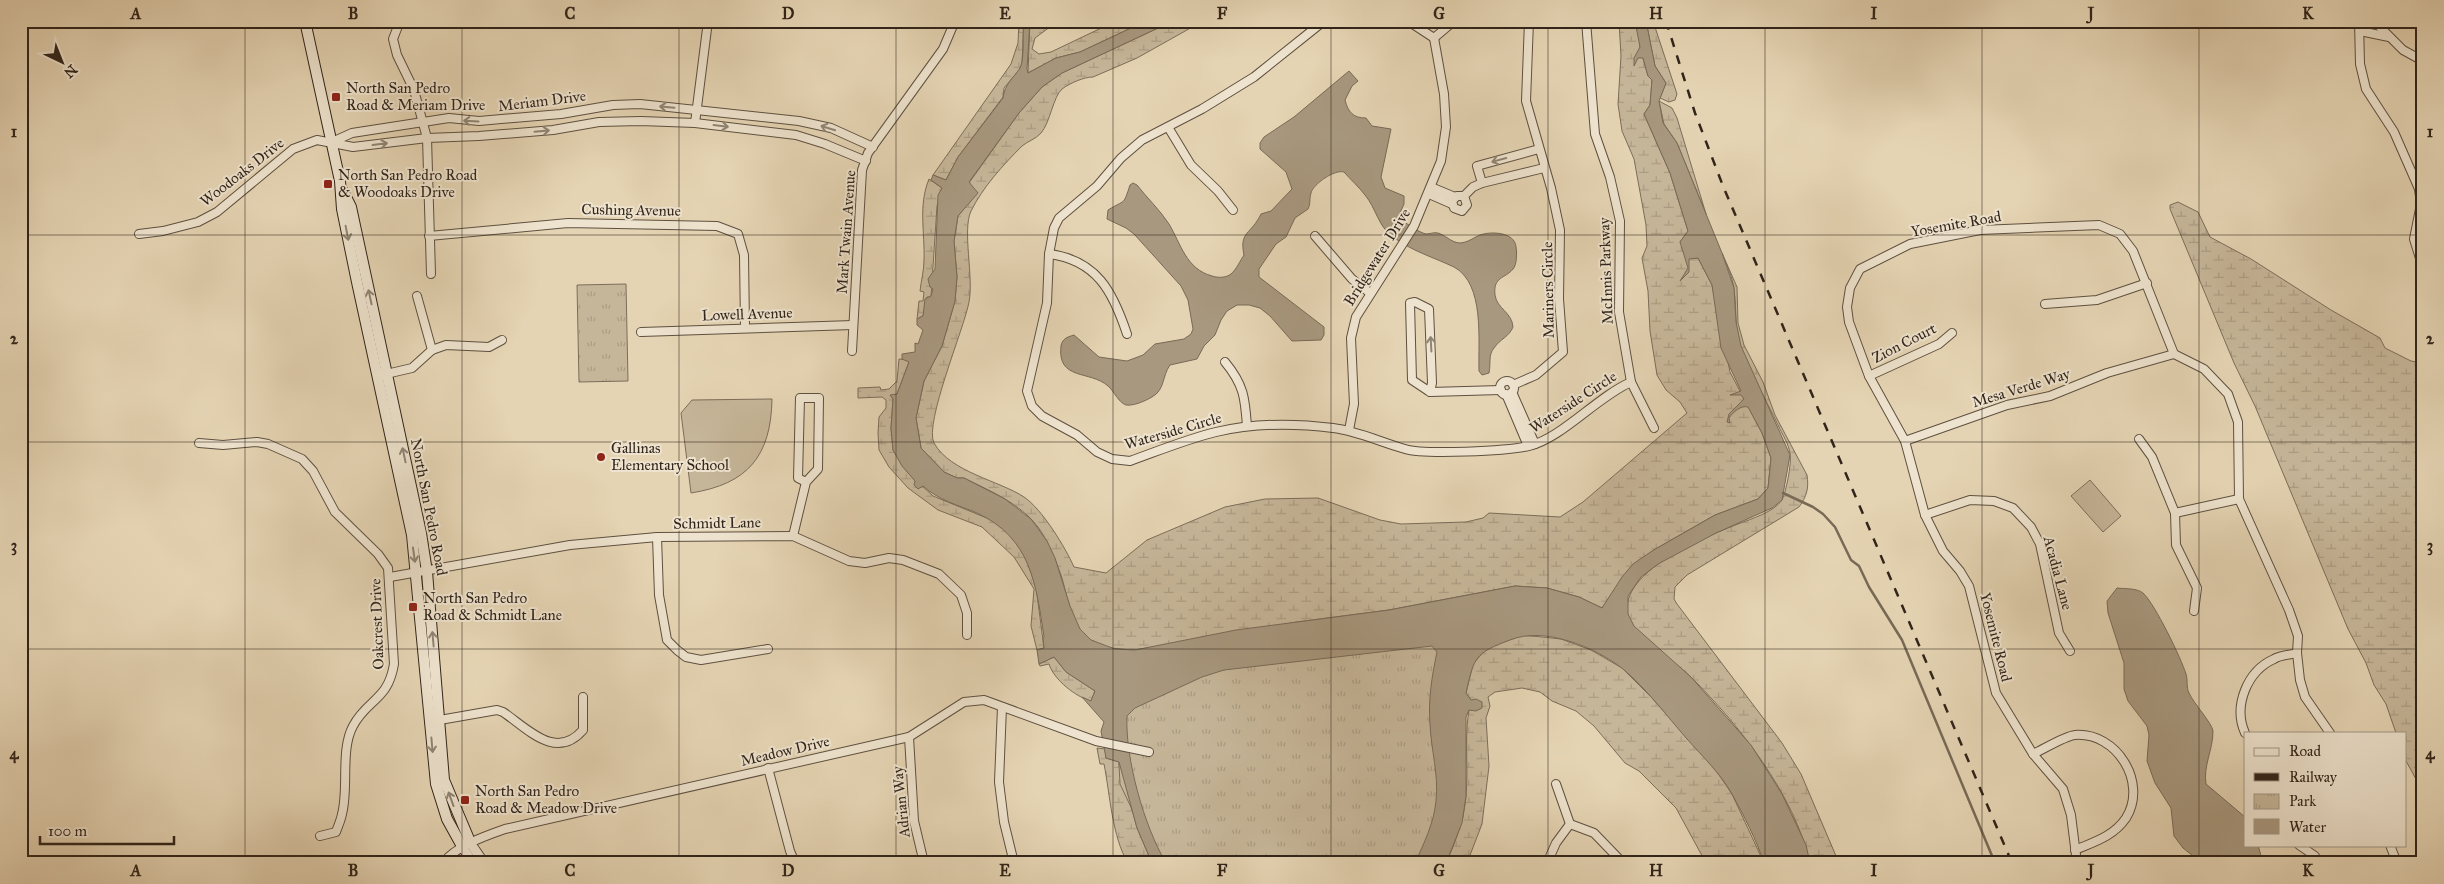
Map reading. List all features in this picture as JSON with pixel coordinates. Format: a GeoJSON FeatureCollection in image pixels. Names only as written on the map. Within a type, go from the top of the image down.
{"type":"FeatureCollection","features":[{"type":"Feature","properties":{"kind":"main road","name":"North San Pedro Road"},"geometry":{"type":"LineString","coordinates":[[305,21],[341,184],[342,209],[382,375],[422,573],[434,721],[436,784],[447,819],[467,846]]}},
{"type":"Feature","properties":{"kind":"street"},"geometry":{"type":"LineString","coordinates":[[695,123],[708,21]]}},
{"type":"Feature","properties":{"kind":"street","name":"Mark Twain Avenue"},"geometry":{"type":"LineString","coordinates":[[852,351],[862,170],[873,146],[943,49],[954,21]]}},
{"type":"Feature","properties":{"kind":"street","name":"Waterside Circle"},"geometry":{"type":"LineString","coordinates":[[1324,21],[1254,77],[1202,109],[1142,140],[1128,151],[1097,186],[1058,218],[1049,254],[1047,303],[1027,391],[1032,406],[1042,416],[1077,435],[1097,452],[1112,459],[1130,461],[1216,432],[1247,426],[1286,424],[1349,430],[1415,451],[1500,449],[1532,445],[1554,434],[1609,393],[1631,382]]}},
{"type":"Feature","properties":{"kind":"street"},"geometry":{"type":"LineString","coordinates":[[1408,21],[1434,38],[1454,21]]}},
{"type":"Feature","properties":{"kind":"street","name":"Mariners Circle"},"geometry":{"type":"LineString","coordinates":[[1430,392],[1508,390],[1536,375],[1563,352],[1559,307],[1560,230],[1551,188],[1526,101],[1529,21]]}},
{"type":"Feature","properties":{"kind":"street","name":"McInnis Parkway"},"geometry":{"type":"LineString","coordinates":[[1586,21],[1596,134],[1610,177],[1620,221],[1619,312],[1631,382],[1654,428]]}},
{"type":"Feature","properties":{"kind":"street"},"geometry":{"type":"LineString","coordinates":[[2359,21],[2360,64],[2366,89],[2394,132],[2419,189],[2421,204],[2414,239],[2423,268]]}},
{"type":"Feature","properties":{"kind":"street"},"geometry":{"type":"LineString","coordinates":[[2374,21],[2403,50],[2423,61]]}},
{"type":"Feature","properties":{"kind":"street"},"geometry":{"type":"LineString","coordinates":[[399,22],[393,39],[397,54],[414,90],[427,138],[431,274]]}},
{"type":"Feature","properties":{"kind":"street"},"geometry":{"type":"LineString","coordinates":[[2360,31],[2389,38]]}},
{"type":"Feature","properties":{"kind":"street","name":"Bridgewater Drive"},"geometry":{"type":"LineString","coordinates":[[1349,430],[1354,404],[1351,338],[1356,317],[1414,226],[1441,162],[1446,127],[1444,94],[1434,38]]}},
{"type":"Feature","properties":{"kind":"street","name":"Meriam Drive"},"geometry":{"type":"LineString","coordinates":[[332,142],[352,133],[422,121],[448,118],[479,122],[561,114],[613,105],[640,104],[800,121],[831,128],[873,146]]}},
{"type":"Feature","properties":{"kind":"street","name":"Meriam Drive"},"geometry":{"type":"LineString","coordinates":[[332,142],[354,147],[427,138],[547,130],[599,122],[641,120],[695,123],[796,135],[825,144],[866,161]]}},
{"type":"Feature","properties":{"kind":"street"},"geometry":{"type":"LineString","coordinates":[[1168,126],[1191,165],[1218,191],[1233,210]]}},
{"type":"Feature","properties":{"kind":"street","name":"Woodoaks Drive"},"geometry":{"type":"LineString","coordinates":[[139,234],[163,231],[198,222],[217,212],[293,149],[317,140],[332,142]]}},
{"type":"Feature","properties":{"kind":"street"},"geometry":{"type":"LineString","coordinates":[[1482,183],[1477,166],[1539,149]]}},
{"type":"Feature","properties":{"kind":"street"},"geometry":{"type":"LineString","coordinates":[[1453,201],[1464,196],[1473,187],[1482,183],[1544,168]]}},
{"type":"Feature","properties":{"kind":"street"},"geometry":{"type":"LineString","coordinates":[[1430,191],[1453,201],[1458,211],[1466,208],[1468,204],[1464,196]]}},
{"type":"Feature","properties":{"kind":"street","name":"Cushing Avenue"},"geometry":{"type":"LineString","coordinates":[[429,236],[568,223],[717,226],[738,234],[742,248],[745,327]]}},
{"type":"Feature","properties":{"kind":"street","name":"Yosemite Road"},"geometry":{"type":"LineString","coordinates":[[2077,863],[2072,815],[2063,789],[2033,754],[1996,693],[1969,586],[1960,571],[1943,551],[1925,516],[1905,441],[1869,376],[1849,322],[1847,307],[1850,288],[1860,269],[1910,244],[1980,230],[2098,225],[2120,234],[2134,251],[2174,354]]}},
{"type":"Feature","properties":{"kind":"street"},"geometry":{"type":"LineString","coordinates":[[1315,236],[1352,279],[1370,293]]}},
{"type":"Feature","properties":{"kind":"street"},"geometry":{"type":"LineString","coordinates":[[1049,254],[1068,256],[1088,268],[1104,284],[1117,304],[1127,334]]}},
{"type":"Feature","properties":{"kind":"street"},"geometry":{"type":"LineString","coordinates":[[2045,304],[2097,300],[2147,283]]}},
{"type":"Feature","properties":{"kind":"street"},"geometry":{"type":"LineString","coordinates":[[417,296],[432,350]]}},
{"type":"Feature","properties":{"kind":"street"},"geometry":{"type":"LineString","coordinates":[[1415,302],[1429,309],[1432,383],[1430,392],[1412,380],[1410,303],[1415,302]]}},
{"type":"Feature","properties":{"kind":"street","name":"Lowell Avenue"},"geometry":{"type":"LineString","coordinates":[[641,332],[745,327],[853,325]]}},
{"type":"Feature","properties":{"kind":"street","name":"Zion Court"},"geometry":{"type":"LineString","coordinates":[[1869,376],[1939,344],[1952,333]]}},
{"type":"Feature","properties":{"kind":"street"},"geometry":{"type":"LineString","coordinates":[[382,375],[412,368],[432,350],[446,345],[489,347],[502,340]]}},
{"type":"Feature","properties":{"kind":"street"},"geometry":{"type":"LineString","coordinates":[[2174,354],[2204,369],[2228,394],[2238,422],[2239,499],[2293,619],[2298,636],[2297,653],[2300,680],[2305,697],[2329,732]]}},
{"type":"Feature","properties":{"kind":"street","name":"Mesa Verde Way"},"geometry":{"type":"LineString","coordinates":[[1905,441],[2007,405],[2050,396],[2107,373],[2174,354]]}},
{"type":"Feature","properties":{"kind":"street"},"geometry":{"type":"LineString","coordinates":[[1225,362],[1239,380],[1243,391],[1247,426]]}},
{"type":"Feature","properties":{"kind":"street"},"geometry":{"type":"LineString","coordinates":[[1508,390],[1532,445]]}},
{"type":"Feature","properties":{"kind":"street"},"geometry":{"type":"LineString","coordinates":[[793,536],[806,482],[818,469],[819,398],[800,398],[798,478],[806,482]]}},
{"type":"Feature","properties":{"kind":"street"},"geometry":{"type":"LineString","coordinates":[[2139,440],[2152,457],[2175,513],[2176,545],[2197,588],[2194,611]]}},
{"type":"Feature","properties":{"kind":"street","name":"Oakcrest Drive"},"geometry":{"type":"LineString","coordinates":[[199,443],[223,445],[258,442],[278,447],[302,459],[313,471],[334,512],[378,554],[388,568],[394,664],[392,678],[388,688],[353,725],[348,739],[343,813],[336,832],[320,836]]}},
{"type":"Feature","properties":{"kind":"street"},"geometry":{"type":"LineString","coordinates":[[2175,513],[2239,499]]}},
{"type":"Feature","properties":{"kind":"street","name":"Acadia Lane"},"geometry":{"type":"LineString","coordinates":[[1925,516],[1970,500],[1994,501],[2013,508],[2031,528],[2040,544],[2059,633],[2070,651]]}},
{"type":"Feature","properties":{"kind":"street","name":"Schmidt Lane"},"geometry":{"type":"LineString","coordinates":[[390,577],[422,573],[570,545],[657,537],[793,536],[849,561],[865,562],[889,558],[903,560],[939,574],[961,595],[967,613],[967,635]]}},
{"type":"Feature","properties":{"kind":"street"},"geometry":{"type":"LineString","coordinates":[[657,537],[659,595],[667,640],[686,657],[701,660],[768,649]]}},
{"type":"Feature","properties":{"kind":"street"},"geometry":{"type":"LineString","coordinates":[[2244,732],[2241,725],[2240,706],[2244,689],[2253,676],[2273,659],[2297,653]]}},
{"type":"Feature","properties":{"kind":"street"},"geometry":{"type":"LineString","coordinates":[[434,721],[497,710],[503,712],[544,740],[563,744],[574,741],[583,730],[583,697]]}},
{"type":"Feature","properties":{"kind":"street","name":"Meadow Drive"},"geometry":{"type":"LineString","coordinates":[[443,863],[449,856],[467,846],[505,829],[909,737],[964,702],[984,700],[1096,741],[1149,752]]}},
{"type":"Feature","properties":{"kind":"street"},"geometry":{"type":"LineString","coordinates":[[1002,707],[999,782],[1004,822],[1014,863]]}},
{"type":"Feature","properties":{"kind":"street"},"geometry":{"type":"LineString","coordinates":[[2033,754],[2074,735],[2095,739],[2112,747],[2124,760],[2133,776],[2134,793],[2126,818],[2109,835],[2075,850]]}},
{"type":"Feature","properties":{"kind":"street","name":"Adrian Way"},"geometry":{"type":"LineString","coordinates":[[909,737],[914,821],[924,863]]}},
{"type":"Feature","properties":{"kind":"street"},"geometry":{"type":"LineString","coordinates":[[768,768],[790,851],[795,863]]}},
{"type":"Feature","properties":{"kind":"street"},"geometry":{"type":"LineString","coordinates":[[1556,784],[1570,824]]}},
{"type":"Feature","properties":{"kind":"street"},"geometry":{"type":"LineString","coordinates":[[1547,863],[1556,843],[1570,824]]}},
{"type":"Feature","properties":{"kind":"street"},"geometry":{"type":"LineString","coordinates":[[1570,824],[1594,833],[1623,863]]}},
{"type":"Feature","properties":{"kind":"street","name":"North San Pedro Road"},"geometry":{"type":"LineString","coordinates":[[467,846],[474,863]]}},
{"type":"Feature","properties":{"kind":"street","name":"North San Pedro Road"},"geometry":{"type":"LineString","coordinates":[[467,846],[484,863]]}},
{"type":"Feature","properties":{"kind":"street"},"geometry":{"type":"LineString","coordinates":[[2300,846],[2314,856],[2317,863]]}},
{"type":"Feature","properties":{"kind":"street"},"geometry":{"type":"LineString","coordinates":[[2390,846],[2397,863]]}},
{"type":"Feature","properties":{"kind":"green space"},"geometry":{"type":"Polygon","coordinates":[[[1019,21],[1024,21],[1020,69],[1004,88],[1003,97],[958,157],[946,180],[933,175],[1011,64],[1018,43],[1019,21]]]}},
{"type":"Feature","properties":{"kind":"green space"},"geometry":{"type":"Polygon","coordinates":[[[1030,21],[1058,21],[1035,38],[1032,49],[1039,54],[1051,52],[1116,21],[1146,21],[1080,52],[1056,58],[1028,73],[1030,21]]]}},
{"type":"Feature","properties":{"kind":"green space"},"geometry":{"type":"Polygon","coordinates":[[[1173,21],[1203,21],[1137,58],[1093,77],[1077,81],[1062,89],[1056,98],[1044,129],[1037,137],[1022,146],[994,177],[981,193],[971,211],[969,219],[969,302],[939,397],[932,432],[934,443],[941,453],[963,469],[1014,491],[1031,503],[1052,529],[1074,567],[1106,573],[1147,540],[1225,507],[1265,499],[1318,498],[1380,520],[1401,524],[1466,522],[1483,518],[1489,513],[1560,517],[1583,502],[1687,413],[1680,402],[1666,390],[1657,375],[1650,331],[1648,291],[1642,258],[1647,246],[1646,225],[1634,159],[1622,131],[1618,104],[1621,56],[1619,21],[1635,21],[1640,39],[1640,56],[1643,58],[1648,76],[1652,80],[1650,105],[1644,114],[1670,173],[1688,231],[1680,242],[1691,258],[1698,258],[1712,285],[1730,372],[1762,433],[1771,458],[1768,488],[1758,499],[1715,515],[1652,551],[1615,589],[1602,608],[1579,597],[1547,588],[1515,586],[1389,610],[1297,622],[1135,650],[1107,647],[1091,640],[1078,627],[1074,619],[1061,575],[1048,544],[1038,527],[1014,504],[1004,498],[964,478],[957,478],[944,472],[921,448],[916,418],[924,381],[942,346],[955,301],[957,277],[954,241],[958,216],[967,205],[969,183],[1019,113],[1042,87],[1062,73],[1173,21]]]}},
{"type":"Feature","properties":{"kind":"green space"},"geometry":{"type":"Polygon","coordinates":[[[1646,21],[1653,21],[1677,94],[1675,100],[1669,102],[1660,98],[1666,83],[1655,66],[1646,21]]]}},
{"type":"Feature","properties":{"kind":"green space"},"geometry":{"type":"Polygon","coordinates":[[[1659,101],[1672,108],[1677,118],[1706,214],[1677,143],[1664,124],[1659,101]]]}},
{"type":"Feature","properties":{"kind":"green space"},"geometry":{"type":"Polygon","coordinates":[[[929,179],[942,188],[937,206],[931,297],[927,297],[923,316],[917,319],[919,301],[923,301],[924,292],[920,291],[924,264],[923,209],[929,179]]]}},
{"type":"Feature","properties":{"kind":"green space"},"geometry":{"type":"Polygon","coordinates":[[[2178,202],[2198,212],[2210,237],[2251,259],[2331,310],[2380,338],[2385,348],[2411,361],[2423,363],[2423,792],[2406,761],[2406,732],[2396,732],[2386,704],[2374,685],[2366,663],[2348,629],[2255,406],[2234,363],[2170,209],[2170,205],[2178,202]]]}},
{"type":"Feature","properties":{"kind":"green space"},"geometry":{"type":"Polygon","coordinates":[[[1722,253],[1737,287],[1738,323],[1744,345],[1763,382],[1775,415],[1807,475],[1808,484],[1806,495],[1799,507],[1687,575],[1675,587],[1674,599],[1782,743],[1801,774],[1839,863],[1810,863],[1792,812],[1763,762],[1710,696],[1691,677],[1646,640],[1638,632],[1628,615],[1629,599],[1636,584],[1650,570],[1686,547],[1768,512],[1782,500],[1785,491],[1790,464],[1789,450],[1741,348],[1737,334],[1735,297],[1731,275],[1722,253]]]}},
{"type":"Feature","properties":{"kind":"green space"},"geometry":{"type":"Polygon","coordinates":[[[626,284],[628,381],[579,382],[577,285],[626,284]]]}},
{"type":"Feature","properties":{"kind":"green space"},"geometry":{"type":"Polygon","coordinates":[[[899,359],[908,360],[909,362],[897,394],[891,396],[893,399],[891,428],[893,450],[908,473],[933,496],[994,521],[1014,538],[1026,559],[1036,587],[1044,648],[1037,650],[1031,626],[1034,589],[1014,557],[982,527],[938,510],[908,488],[889,467],[879,450],[879,417],[886,408],[886,400],[882,397],[858,398],[858,388],[880,387],[881,390],[889,389],[897,381],[899,359]]]}},
{"type":"Feature","properties":{"kind":"green space"},"geometry":{"type":"Polygon","coordinates":[[[772,399],[771,419],[767,436],[761,451],[752,464],[728,483],[691,493],[681,413],[692,400],[772,399]]]}},
{"type":"Feature","properties":{"kind":"green space"},"geometry":{"type":"Polygon","coordinates":[[[2090,480],[2121,516],[2103,532],[2071,496],[2090,480]]]}},
{"type":"Feature","properties":{"kind":"green space"},"geometry":{"type":"Polygon","coordinates":[[[1309,629],[1461,641],[1463,817],[1435,863],[1159,863],[1120,784],[1115,685],[1309,629]]]}},
{"type":"Feature","properties":{"kind":"green space"},"geometry":{"type":"Polygon","coordinates":[[[1523,635],[1561,639],[1591,650],[1622,668],[1651,697],[1715,769],[1732,794],[1764,863],[1706,863],[1676,808],[1639,771],[1625,763],[1594,726],[1576,711],[1552,701],[1540,692],[1522,688],[1495,692],[1488,697],[1490,706],[1486,718],[1489,766],[1482,824],[1467,863],[1446,863],[1459,830],[1465,805],[1467,724],[1471,700],[1466,693],[1473,664],[1487,648],[1523,635]]]}},
{"type":"Feature","properties":{"kind":"green space"},"geometry":{"type":"Polygon","coordinates":[[[1054,657],[1066,672],[1095,691],[1091,701],[1079,696],[1066,687],[1056,676],[1049,664],[1040,666],[1039,664],[1054,657]]]}},
{"type":"Feature","properties":{"kind":"green space"},"geometry":{"type":"Polygon","coordinates":[[[1097,748],[1105,749],[1106,758],[1119,762],[1137,828],[1152,863],[1128,863],[1123,853],[1112,815],[1104,764],[1100,764],[1097,748]]]}},
{"type":"Feature","properties":{"kind":"water"},"geometry":{"type":"Polygon","coordinates":[[[1024,21],[1030,21],[1028,73],[1056,58],[1080,52],[1146,21],[1173,21],[1062,73],[1042,87],[1019,113],[969,182],[978,193],[958,216],[954,241],[957,277],[955,301],[942,346],[924,381],[916,418],[921,448],[944,472],[957,478],[964,478],[1005,499],[1031,519],[1047,541],[1055,558],[1070,606],[1080,629],[1091,640],[1115,649],[1135,650],[1236,630],[1389,610],[1515,586],[1547,588],[1579,597],[1602,608],[1622,577],[1633,564],[1715,515],[1758,499],[1768,488],[1771,458],[1762,433],[1748,407],[1737,410],[1729,418],[1730,423],[1727,422],[1729,414],[1744,399],[1741,395],[1730,395],[1741,391],[1721,348],[1712,285],[1698,258],[1689,259],[1689,272],[1680,281],[1688,268],[1680,242],[1688,231],[1670,173],[1644,114],[1650,105],[1652,80],[1648,76],[1643,58],[1638,58],[1634,66],[1634,58],[1640,47],[1635,21],[1646,21],[1655,66],[1666,83],[1659,101],[1663,123],[1677,143],[1722,253],[1734,288],[1736,322],[1741,346],[1790,455],[1782,500],[1772,508],[1716,533],[1658,564],[1641,577],[1628,596],[1628,614],[1634,626],[1691,677],[1751,745],[1782,794],[1806,845],[1810,863],[1764,863],[1750,828],[1722,779],[1656,702],[1623,669],[1598,653],[1569,641],[1553,637],[1523,636],[1483,653],[1471,671],[1466,693],[1471,700],[1476,699],[1482,702],[1482,708],[1476,711],[1469,710],[1466,717],[1466,796],[1462,823],[1446,863],[1415,863],[1431,825],[1437,791],[1430,706],[1437,652],[1432,646],[1224,670],[1202,677],[1135,708],[1127,716],[1127,733],[1133,771],[1143,811],[1166,863],[1152,863],[1137,828],[1119,762],[1106,758],[1101,731],[1104,722],[1082,697],[1091,701],[1095,691],[1066,672],[1054,657],[1039,664],[1037,650],[1044,648],[1041,617],[1034,581],[1020,549],[1009,535],[995,523],[977,513],[942,499],[923,486],[918,489],[914,485],[915,481],[902,466],[893,450],[891,428],[893,399],[890,395],[897,394],[909,362],[902,359],[902,354],[915,352],[915,343],[918,344],[923,330],[917,325],[917,319],[923,316],[925,299],[931,296],[933,289],[930,287],[928,279],[935,269],[938,195],[942,188],[931,180],[933,175],[946,180],[958,157],[1003,98],[1007,85],[1022,64],[1024,21]]]}},
{"type":"Feature","properties":{"kind":"water"},"geometry":{"type":"Polygon","coordinates":[[[1349,71],[1358,81],[1352,86],[1345,100],[1350,111],[1358,117],[1366,118],[1372,126],[1391,129],[1381,177],[1385,188],[1404,196],[1404,204],[1400,213],[1402,221],[1423,233],[1438,233],[1459,243],[1490,233],[1502,234],[1515,242],[1517,255],[1514,267],[1498,281],[1495,289],[1496,300],[1510,318],[1513,327],[1492,351],[1489,373],[1482,375],[1479,371],[1478,314],[1471,286],[1464,275],[1454,267],[1414,250],[1387,232],[1369,200],[1344,172],[1330,175],[1316,185],[1311,193],[1308,209],[1295,218],[1286,237],[1276,244],[1259,269],[1259,277],[1324,327],[1324,335],[1321,340],[1292,341],[1270,316],[1260,308],[1249,305],[1237,305],[1227,311],[1215,335],[1204,346],[1197,359],[1170,365],[1159,391],[1143,402],[1126,405],[1101,381],[1069,370],[1064,365],[1061,357],[1061,346],[1064,340],[1074,335],[1099,357],[1127,361],[1143,355],[1155,344],[1184,339],[1191,334],[1193,329],[1188,300],[1181,286],[1134,234],[1107,219],[1108,210],[1123,201],[1130,185],[1133,183],[1137,185],[1162,214],[1185,255],[1196,268],[1214,277],[1231,274],[1244,255],[1243,241],[1247,233],[1261,214],[1271,211],[1292,189],[1286,172],[1260,149],[1260,143],[1264,137],[1294,117],[1349,71]]]}},
{"type":"Feature","properties":{"kind":"water"},"geometry":{"type":"Polygon","coordinates":[[[2117,588],[2140,591],[2148,599],[2161,619],[2187,676],[2189,693],[2210,723],[2213,731],[2205,777],[2206,784],[2244,816],[2244,846],[2258,846],[2263,863],[2202,863],[2183,848],[2174,836],[2171,808],[2155,783],[2147,761],[2149,735],[2147,726],[2128,701],[2124,689],[2124,663],[2108,613],[2107,601],[2117,588]]]}},
{"type":"Feature","properties":{"kind":"waterway"},"geometry":{"type":"LineString","coordinates":[[1783,493],[1813,507],[1823,514],[1835,527],[1851,560],[1859,566],[1869,587],[1902,640],[1995,863]]}},
{"type":"Feature","properties":{"kind":"railway"},"geometry":{"type":"LineString","coordinates":[[1666,21],[1695,113],[1723,186],[2012,863]]}},
{"type":"Feature","properties":{"kind":"place","name":"North San Pedro Road & Meriam Drive"},"geometry":{"type":"Point","coordinates":[336,97]}},
{"type":"Feature","properties":{"kind":"place","name":"North San Pedro Road & Woodoaks Drive"},"geometry":{"type":"Point","coordinates":[328,184]}},
{"type":"Feature","properties":{"kind":"place","name":"Gallinas Elementary School"},"geometry":{"type":"Point","coordinates":[601,457]}},
{"type":"Feature","properties":{"kind":"place","name":"North San Pedro Road & Schmidt Lane"},"geometry":{"type":"Point","coordinates":[413,607]}},
{"type":"Feature","properties":{"kind":"place","name":"North San Pedro Road & Meadow Drive"},"geometry":{"type":"Point","coordinates":[465,800]}}]}
